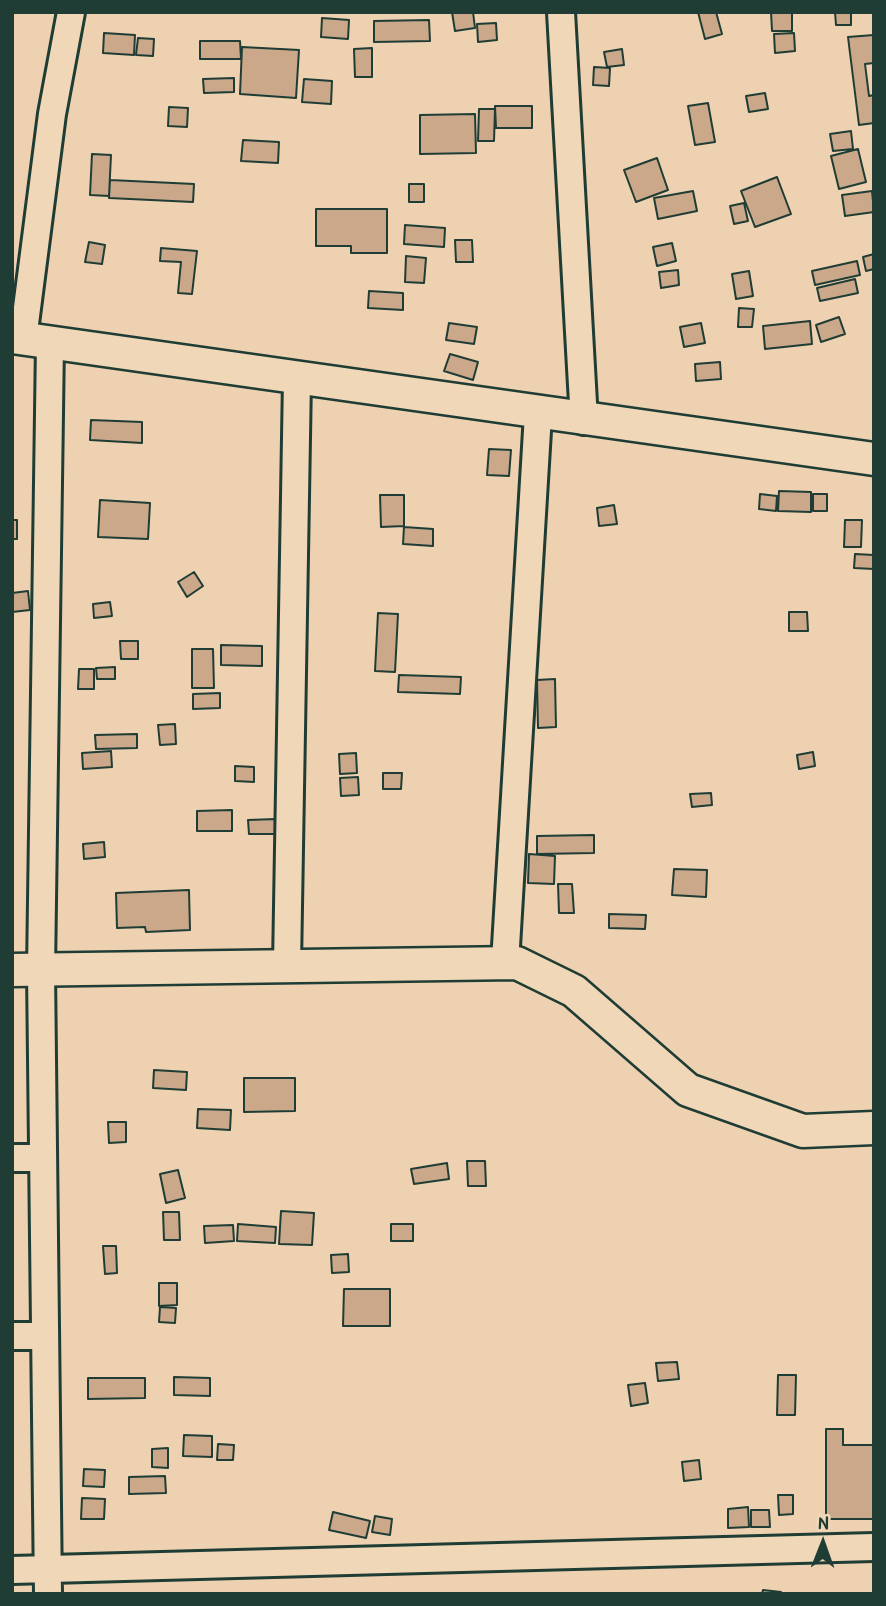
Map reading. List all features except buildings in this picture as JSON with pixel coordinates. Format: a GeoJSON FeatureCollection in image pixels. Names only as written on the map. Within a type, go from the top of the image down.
{"type":"FeatureCollection","features":[{"type":"Feature","properties":{"kind":"street"},"geometry":{"type":"LineString","coordinates":[[47,1582],[42,1158],[26,970],[28,340],[52,114],[71,12]]}},
{"type":"Feature","properties":{"kind":"street"},"geometry":{"type":"LineString","coordinates":[[561,12],[584,421]]}},
{"type":"Feature","properties":{"kind":"street"},"geometry":{"type":"LineString","coordinates":[[28,340],[584,421],[874,459]]}},
{"type":"Feature","properties":{"kind":"street"},"geometry":{"type":"LineString","coordinates":[[287,965],[297,379]]}},
{"type":"Feature","properties":{"kind":"street"},"geometry":{"type":"LineString","coordinates":[[505,963],[538,414]]}},
{"type":"Feature","properties":{"kind":"street"},"geometry":{"type":"LineString","coordinates":[[26,970],[517,963],[574,991],[688,1090],[803,1131],[874,1128]]}},
{"type":"Feature","properties":{"kind":"street"},"geometry":{"type":"LineString","coordinates":[[12,1158],[42,1158]]}},
{"type":"Feature","properties":{"kind":"street"},"geometry":{"type":"LineString","coordinates":[[12,1336],[44,1336]]}},
{"type":"Feature","properties":{"kind":"street"},"geometry":{"type":"LineString","coordinates":[[12,1570],[47,1582],[874,1547]]}}]}
